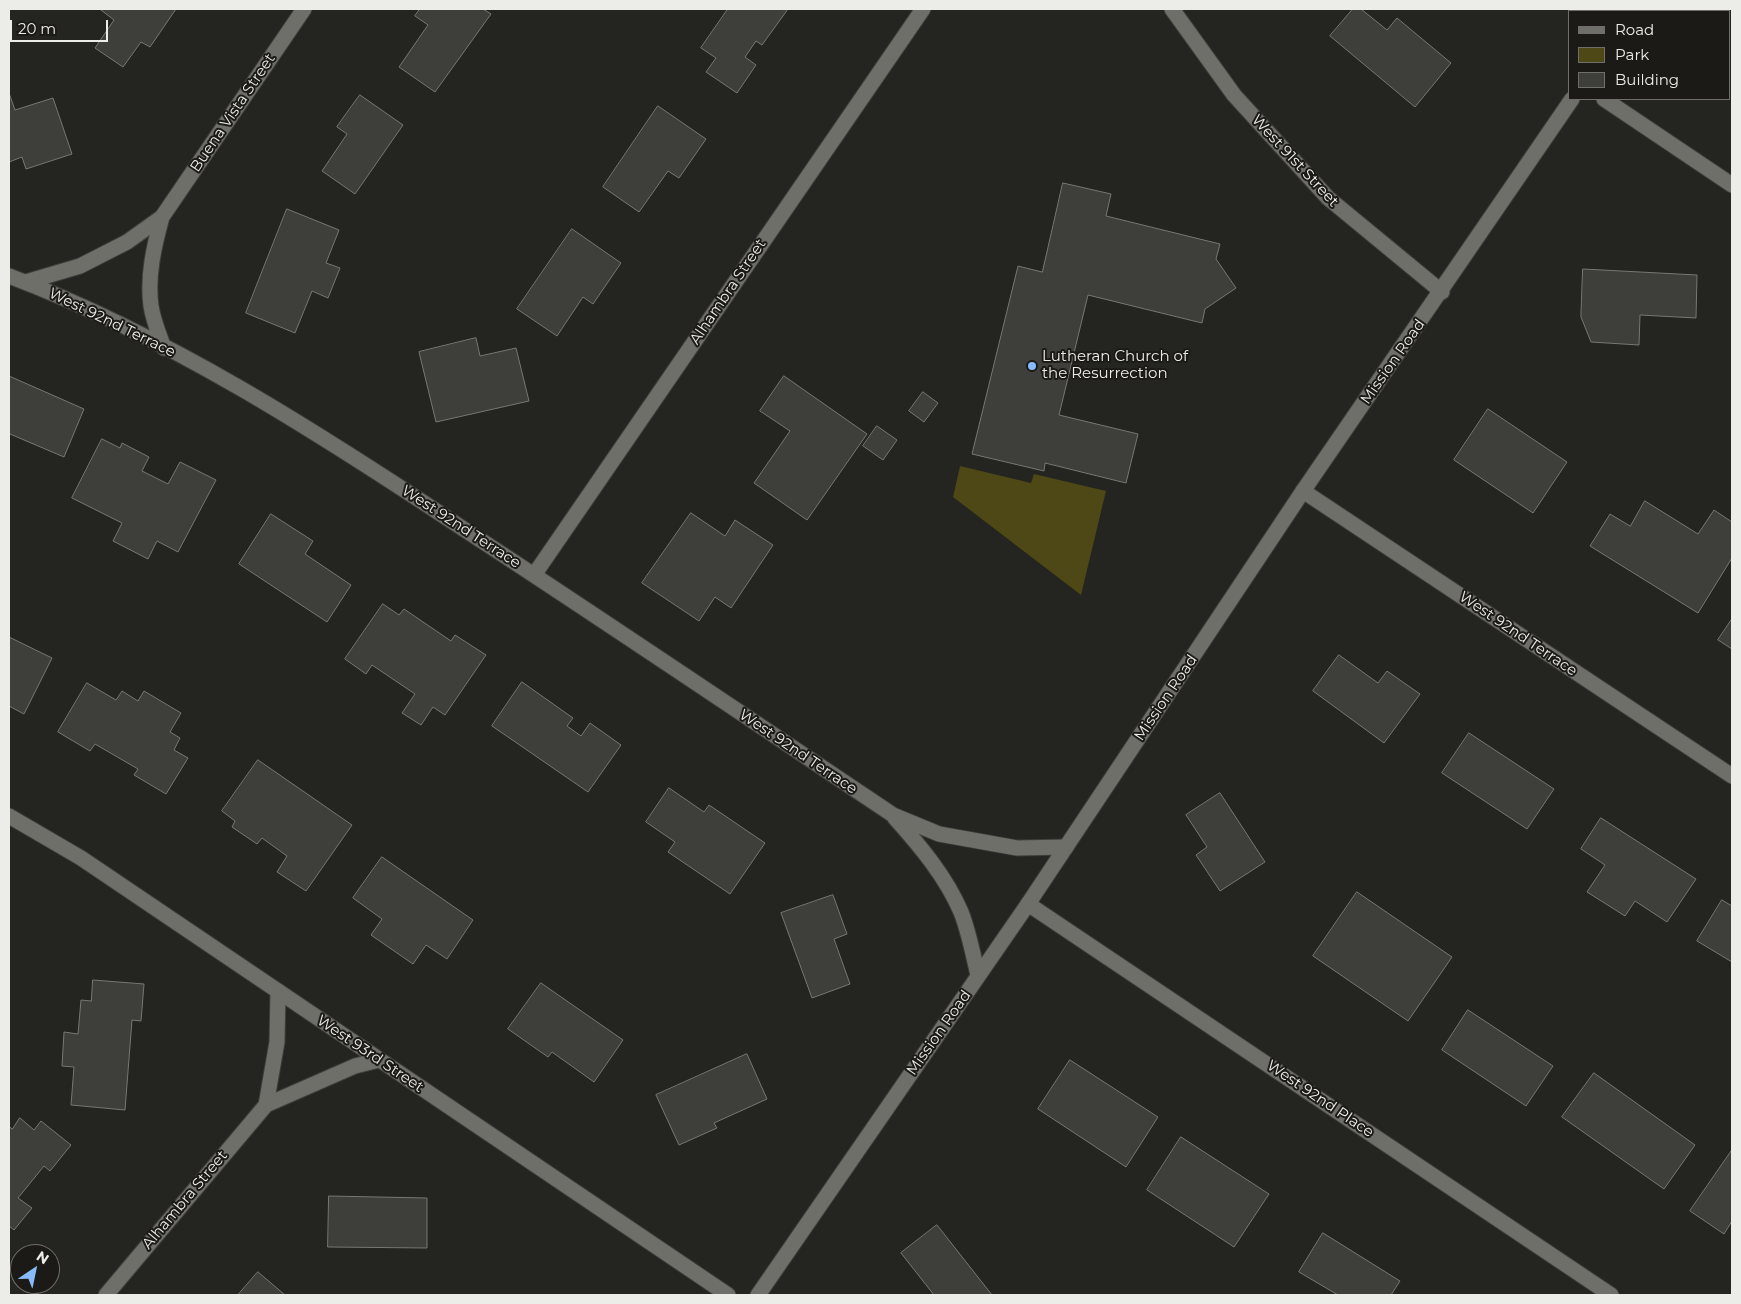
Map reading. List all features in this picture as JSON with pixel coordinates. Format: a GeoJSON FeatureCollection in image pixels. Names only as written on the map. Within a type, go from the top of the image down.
{"type":"FeatureCollection","features":[{"type":"Feature","properties":{"kind":"street","name":"Buena Vista Street"},"geometry":{"type":"LineString","coordinates":[[164,348],[151,308],[150,290],[153,251],[162,217],[304,9]]}},
{"type":"Feature","properties":{"kind":"street","name":"Alhambra Street"},"geometry":{"type":"LineString","coordinates":[[534,575],[922,9]]}},
{"type":"Feature","properties":{"kind":"street","name":"West 91st Street"},"geometry":{"type":"LineString","coordinates":[[1172,9],[1234,95],[1328,198],[1442,292]]}},
{"type":"Feature","properties":{"kind":"street","name":"Mission Road"},"geometry":{"type":"LineString","coordinates":[[758,1295],[1028,904],[1303,491],[1442,292],[1571,100]]}},
{"type":"Feature","properties":{"kind":"street"},"geometry":{"type":"LineString","coordinates":[[1605,100],[1732,185]]}},
{"type":"Feature","properties":{"kind":"street","name":"Buena Vista Street"},"geometry":{"type":"LineString","coordinates":[[26,282],[80,266],[127,242],[162,217]]}},
{"type":"Feature","properties":{"kind":"street","name":"West 92nd Terrace"},"geometry":{"type":"LineString","coordinates":[[9,276],[98,314],[164,348],[262,401],[358,459],[893,815],[939,834],[1017,848],[1066,847]]}},
{"type":"Feature","properties":{"kind":"street","name":"West 92nd Terrace"},"geometry":{"type":"LineString","coordinates":[[1303,491],[1732,776]]}},
{"type":"Feature","properties":{"kind":"street","name":"West 92nd Terrace"},"geometry":{"type":"LineString","coordinates":[[893,815],[926,853],[955,901],[961,914],[978,975]]}},
{"type":"Feature","properties":{"kind":"street","name":"West 93rd Street"},"geometry":{"type":"LineString","coordinates":[[9,816],[81,858],[728,1295]]}},
{"type":"Feature","properties":{"kind":"street","name":"West 92nd Place"},"geometry":{"type":"LineString","coordinates":[[1028,904],[1611,1295]]}},
{"type":"Feature","properties":{"kind":"street","name":"Alhambra Street"},"geometry":{"type":"LineString","coordinates":[[266,1105],[278,1042],[278,991]]}},
{"type":"Feature","properties":{"kind":"street","name":"Alhambra Street"},"geometry":{"type":"LineString","coordinates":[[106,1295],[266,1105],[355,1066],[379,1060]]}},
{"type":"Feature","properties":{"kind":"green space"},"geometry":{"type":"Polygon","coordinates":[[[960,466],[1031,483],[1034,474],[1106,491],[1081,595],[953,497],[960,466]]]}},
{"type":"Feature","properties":{"kind":"building"},"geometry":{"type":"Polygon","coordinates":[[[102,9],[176,9],[150,47],[141,42],[123,67],[95,48],[114,20],[102,9]]]}},
{"type":"Feature","properties":{"kind":"building"},"geometry":{"type":"Polygon","coordinates":[[[420,9],[483,9],[491,14],[435,92],[399,67],[428,25],[415,16],[420,9]]]}},
{"type":"Feature","properties":{"kind":"building"},"geometry":{"type":"Polygon","coordinates":[[[728,9],[788,9],[762,45],[756,41],[745,57],[756,65],[737,93],[706,72],[716,58],[701,48],[728,9]]]}},
{"type":"Feature","properties":{"kind":"building"},"geometry":{"type":"Polygon","coordinates":[[[1353,9],[1361,9],[1387,30],[1397,18],[1451,63],[1415,107],[1330,36],[1353,9]]]}},
{"type":"Feature","properties":{"kind":"building"},"geometry":{"type":"Polygon","coordinates":[[[9,93],[15,110],[53,98],[72,154],[26,169],[22,157],[9,162],[9,93]]]}},
{"type":"Feature","properties":{"kind":"building"},"geometry":{"type":"Polygon","coordinates":[[[360,95],[403,125],[355,194],[322,171],[347,134],[337,127],[360,95]]]}},
{"type":"Feature","properties":{"kind":"building"},"geometry":{"type":"Polygon","coordinates":[[[658,106],[706,139],[679,178],[668,171],[639,212],[603,187],[658,106]]]}},
{"type":"Feature","properties":{"kind":"building","name":"Lutheran Church of the Resurrection"},"geometry":{"type":"Polygon","coordinates":[[[1063,183],[1111,194],[1106,216],[1220,244],[1216,259],[1236,288],[1205,309],[1202,323],[1088,295],[1059,415],[1138,434],[1126,483],[1045,463],[1044,471],[972,454],[1018,266],[1042,272],[1063,183]]]}},
{"type":"Feature","properties":{"kind":"building"},"geometry":{"type":"Polygon","coordinates":[[[287,209],[339,230],[326,263],[340,268],[328,298],[312,291],[295,333],[246,313],[287,209]]]}},
{"type":"Feature","properties":{"kind":"building"},"geometry":{"type":"Polygon","coordinates":[[[572,229],[621,263],[593,304],[583,297],[557,336],[517,309],[572,229]]]}},
{"type":"Feature","properties":{"kind":"building"},"geometry":{"type":"Polygon","coordinates":[[[1583,269],[1697,275],[1696,318],[1640,315],[1639,345],[1591,342],[1581,317],[1583,269]]]}},
{"type":"Feature","properties":{"kind":"building"},"geometry":{"type":"Polygon","coordinates":[[[476,338],[480,356],[516,348],[529,401],[436,422],[419,352],[476,338]]]}},
{"type":"Feature","properties":{"kind":"building"},"geometry":{"type":"Polygon","coordinates":[[[9,376],[84,409],[64,457],[10,434],[9,437],[9,376]]]}},
{"type":"Feature","properties":{"kind":"building"},"geometry":{"type":"Polygon","coordinates":[[[784,376],[867,434],[807,520],[754,483],[790,431],[760,411],[784,376]]]}},
{"type":"Feature","properties":{"kind":"building"},"geometry":{"type":"Polygon","coordinates":[[[923,392],[938,403],[924,422],[909,411],[923,392]]]}},
{"type":"Feature","properties":{"kind":"building"},"geometry":{"type":"Polygon","coordinates":[[[1488,409],[1567,462],[1533,513],[1454,460],[1488,409]]]}},
{"type":"Feature","properties":{"kind":"building"},"geometry":{"type":"Polygon","coordinates":[[[877,426],[897,440],[883,460],[863,446],[877,426]]]}},
{"type":"Feature","properties":{"kind":"building"},"geometry":{"type":"Polygon","coordinates":[[[102,439],[120,448],[122,443],[149,457],[142,471],[168,484],[180,462],[216,480],[178,552],[157,541],[148,559],[113,541],[122,523],[72,498],[102,439]]]}},
{"type":"Feature","properties":{"kind":"building"},"geometry":{"type":"Polygon","coordinates":[[[1645,501],[1698,534],[1714,510],[1732,522],[1732,558],[1698,613],[1590,546],[1610,514],[1630,526],[1645,501]]]}},
{"type":"Feature","properties":{"kind":"building"},"geometry":{"type":"Polygon","coordinates":[[[691,513],[725,536],[735,520],[773,545],[731,608],[715,597],[699,621],[642,583],[691,513]]]}},
{"type":"Feature","properties":{"kind":"building"},"geometry":{"type":"Polygon","coordinates":[[[271,514],[313,541],[305,554],[351,585],[327,622],[239,564],[271,514]]]}},
{"type":"Feature","properties":{"kind":"building"},"geometry":{"type":"Polygon","coordinates":[[[383,604],[399,615],[404,609],[451,641],[455,635],[486,655],[445,715],[433,707],[421,725],[402,713],[415,694],[372,665],[366,674],[345,659],[383,604]]]}},
{"type":"Feature","properties":{"kind":"building"},"geometry":{"type":"Polygon","coordinates":[[[1732,619],[1732,649],[1718,640],[1732,619]]]}},
{"type":"Feature","properties":{"kind":"building"},"geometry":{"type":"Polygon","coordinates":[[[9,637],[52,658],[24,714],[9,706],[9,637]]]}},
{"type":"Feature","properties":{"kind":"building"},"geometry":{"type":"Polygon","coordinates":[[[1339,655],[1378,683],[1387,671],[1420,694],[1384,743],[1313,691],[1339,655]]]}},
{"type":"Feature","properties":{"kind":"building"},"geometry":{"type":"Polygon","coordinates":[[[522,682],[573,718],[567,726],[581,736],[590,723],[621,745],[588,792],[492,726],[522,682]]]}},
{"type":"Feature","properties":{"kind":"building"},"geometry":{"type":"Polygon","coordinates":[[[87,683],[116,700],[122,691],[138,701],[144,691],[181,713],[170,732],[180,738],[174,750],[188,758],[166,794],[134,775],[138,769],[95,744],[90,751],[58,732],[87,683]]]}},
{"type":"Feature","properties":{"kind":"building"},"geometry":{"type":"Polygon","coordinates":[[[1469,733],[1554,789],[1527,829],[1442,773],[1469,733]]]}},
{"type":"Feature","properties":{"kind":"building"},"geometry":{"type":"Polygon","coordinates":[[[258,760],[352,825],[306,891],[277,872],[287,856],[262,838],[257,844],[232,827],[235,821],[222,811],[258,760]]]}},
{"type":"Feature","properties":{"kind":"building"},"geometry":{"type":"Polygon","coordinates":[[[669,788],[704,812],[709,805],[765,843],[730,894],[668,852],[675,842],[646,822],[669,788]]]}},
{"type":"Feature","properties":{"kind":"building"},"geometry":{"type":"Polygon","coordinates":[[[1220,793],[1265,862],[1220,891],[1196,855],[1207,847],[1186,815],[1220,793]]]}},
{"type":"Feature","properties":{"kind":"building"},"geometry":{"type":"Polygon","coordinates":[[[1601,818],[1696,879],[1667,922],[1635,901],[1625,916],[1587,892],[1605,865],[1581,849],[1601,818]]]}},
{"type":"Feature","properties":{"kind":"building"},"geometry":{"type":"Polygon","coordinates":[[[382,857],[473,920],[447,959],[426,945],[413,964],[371,935],[382,919],[353,898],[382,857]]]}},
{"type":"Feature","properties":{"kind":"building"},"geometry":{"type":"Polygon","coordinates":[[[1357,892],[1452,957],[1408,1021],[1313,956],[1357,892]]]}},
{"type":"Feature","properties":{"kind":"building"},"geometry":{"type":"Polygon","coordinates":[[[833,895],[847,934],[834,939],[850,984],[812,998],[781,913],[833,895]]]}},
{"type":"Feature","properties":{"kind":"building"},"geometry":{"type":"Polygon","coordinates":[[[1722,900],[1732,906],[1732,962],[1697,941],[1722,900]]]}},
{"type":"Feature","properties":{"kind":"building"},"geometry":{"type":"Polygon","coordinates":[[[93,980],[144,984],[141,1021],[132,1020],[125,1110],[71,1105],[74,1067],[62,1066],[64,1032],[78,1034],[81,1000],[91,1001],[93,980]]]}},
{"type":"Feature","properties":{"kind":"building"},"geometry":{"type":"Polygon","coordinates":[[[541,983],[623,1040],[594,1082],[552,1052],[548,1057],[508,1029],[541,983]]]}},
{"type":"Feature","properties":{"kind":"building"},"geometry":{"type":"Polygon","coordinates":[[[1468,1010],[1553,1066],[1526,1106],[1442,1050],[1468,1010]]]}},
{"type":"Feature","properties":{"kind":"building"},"geometry":{"type":"Polygon","coordinates":[[[747,1054],[767,1099],[714,1123],[717,1128],[679,1145],[656,1095],[747,1054]]]}},
{"type":"Feature","properties":{"kind":"building"},"geometry":{"type":"Polygon","coordinates":[[[1070,1060],[1158,1117],[1126,1167],[1038,1109],[1070,1060]]]}},
{"type":"Feature","properties":{"kind":"building"},"geometry":{"type":"Polygon","coordinates":[[[1594,1073],[1695,1145],[1664,1189],[1562,1117],[1594,1073]]]}},
{"type":"Feature","properties":{"kind":"building"},"geometry":{"type":"Polygon","coordinates":[[[20,1118],[34,1130],[41,1121],[71,1145],[50,1171],[44,1166],[18,1198],[32,1208],[14,1230],[9,1226],[9,1126],[12,1129],[20,1118]]]}},
{"type":"Feature","properties":{"kind":"building"},"geometry":{"type":"Polygon","coordinates":[[[1181,1137],[1269,1194],[1234,1247],[1147,1190],[1181,1137]]]}},
{"type":"Feature","properties":{"kind":"building"},"geometry":{"type":"Polygon","coordinates":[[[1732,1150],[1732,1221],[1724,1234],[1690,1211],[1732,1150]]]}},
{"type":"Feature","properties":{"kind":"building"},"geometry":{"type":"Polygon","coordinates":[[[329,1196],[427,1198],[427,1248],[328,1247],[329,1196]]]}},
{"type":"Feature","properties":{"kind":"building"},"geometry":{"type":"Polygon","coordinates":[[[937,1225],[992,1295],[934,1295],[901,1253],[937,1225]]]}},
{"type":"Feature","properties":{"kind":"building"},"geometry":{"type":"Polygon","coordinates":[[[1323,1233],[1400,1281],[1391,1295],[1338,1295],[1299,1272],[1323,1233]]]}},
{"type":"Feature","properties":{"kind":"building"},"geometry":{"type":"Polygon","coordinates":[[[258,1272],[285,1295],[238,1295],[258,1272]]]}},
{"type":"Feature","properties":{"kind":"place","name":"Lutheran Church of the Resurrection"},"geometry":{"type":"Point","coordinates":[1032,366]}}]}
